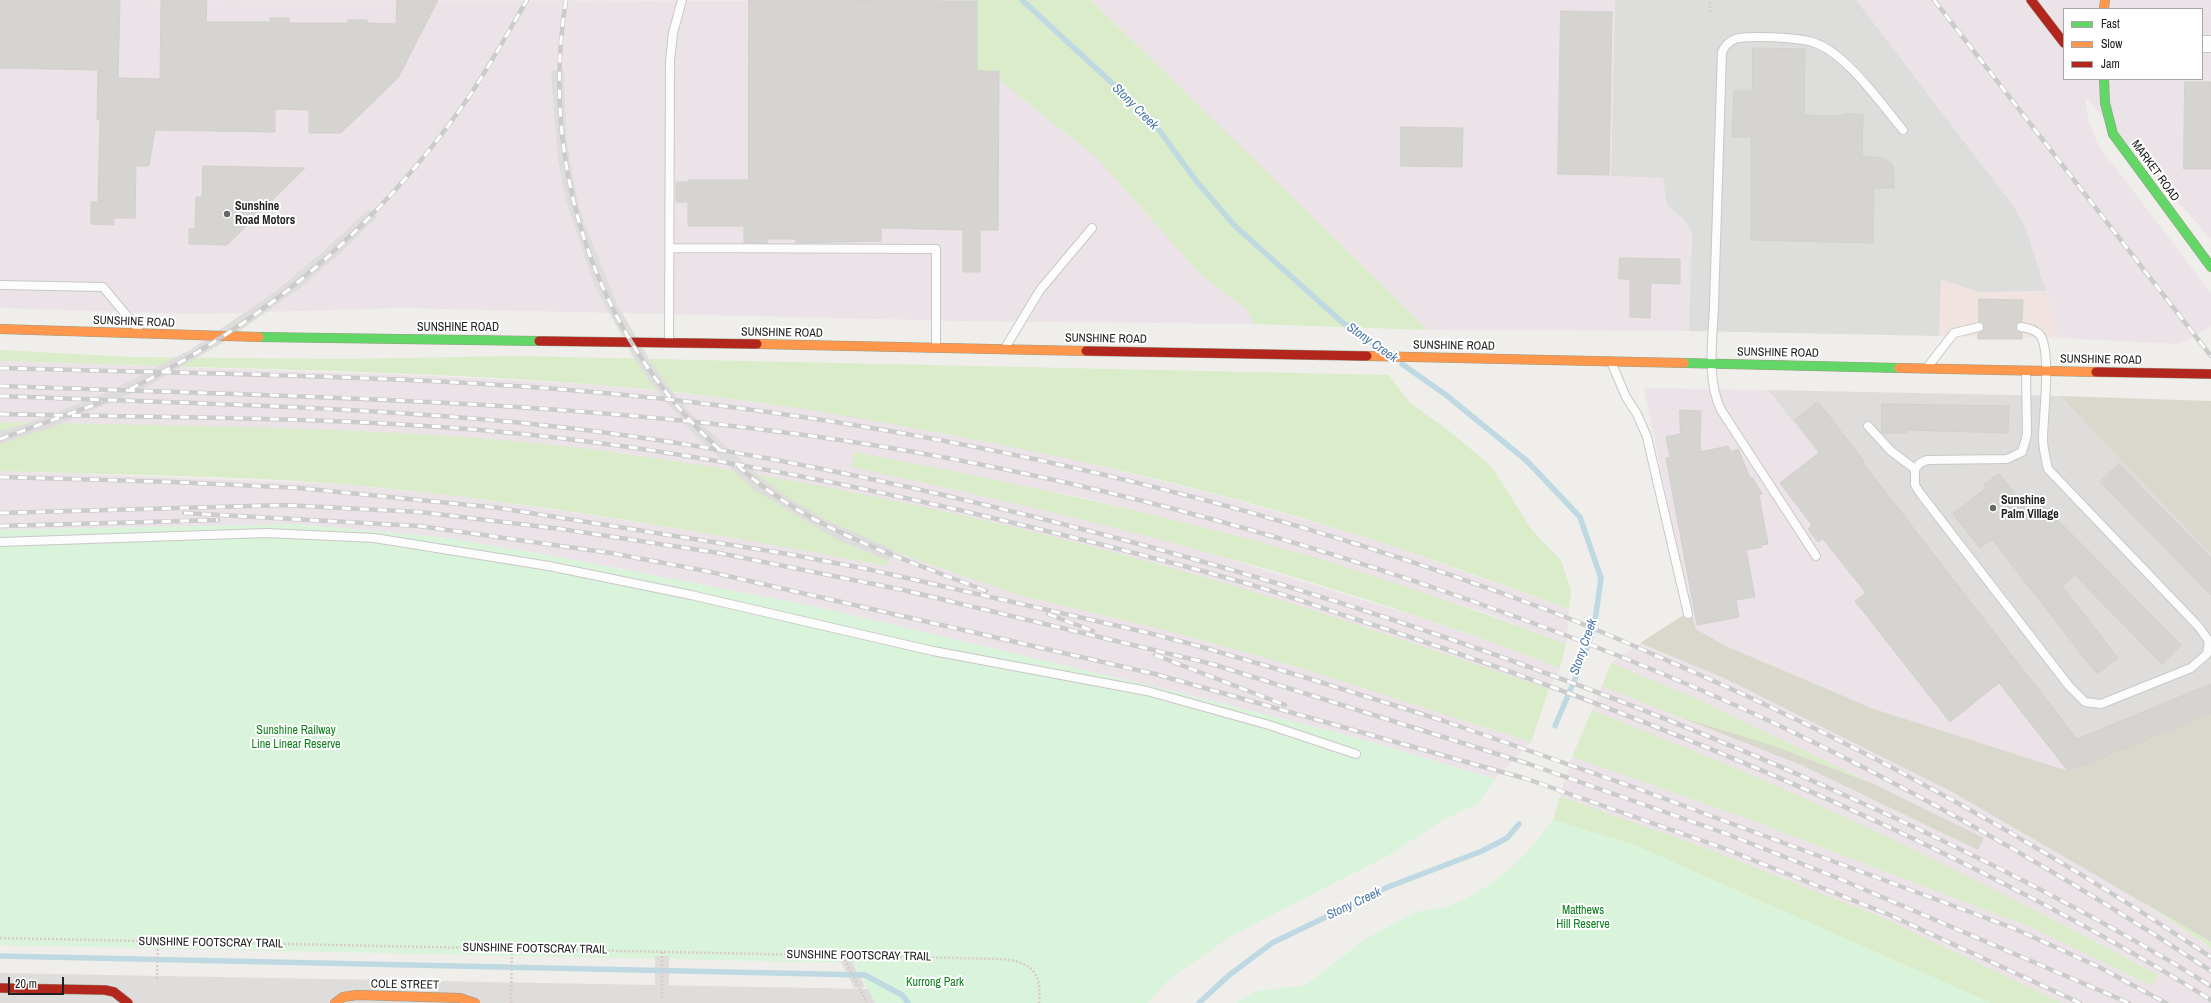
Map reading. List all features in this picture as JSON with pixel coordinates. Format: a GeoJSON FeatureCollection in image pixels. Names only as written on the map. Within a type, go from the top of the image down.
{"type":"FeatureCollection","features":[{"type":"Feature","properties":{"kind":"main road"},"geometry":{"type":"LineString","coordinates":[[2031,0],[2063,42]]}},
{"type":"Feature","properties":{"kind":"main road","name":"MARKET ROAD"},"geometry":{"type":"LineString","coordinates":[[2104,80],[2105,103],[2113,134],[2211,267]]}},
{"type":"Feature","properties":{"kind":"main road","name":"SUNSHINE ROAD"},"geometry":{"type":"LineString","coordinates":[[0,329],[372,340],[669,342],[936,348],[1005,348],[1449,359],[2211,374]]}},
{"type":"Feature","properties":{"kind":"main road"},"geometry":{"type":"LineString","coordinates":[[0,988],[105,990],[114,992],[128,1003]]}},
{"type":"Feature","properties":{"kind":"main road","name":"COLE STREET"},"geometry":{"type":"LineString","coordinates":[[335,1003],[343,997],[357,995],[460,998],[475,1003]]}},
{"type":"Feature","properties":{"kind":"lane"},"geometry":{"type":"LineString","coordinates":[[669,342],[670,61],[673,33],[682,0]]}},
{"type":"Feature","properties":{"kind":"lane"},"geometry":{"type":"LineString","coordinates":[[1816,556],[1721,410],[1714,396],[1715,236],[1720,162],[1722,52],[1726,44],[1734,38],[1770,37],[1810,41],[1831,51],[1853,70],[1903,130]]}},
{"type":"Feature","properties":{"kind":"lane"},"geometry":{"type":"LineString","coordinates":[[1005,348],[1040,290],[1092,228]]}},
{"type":"Feature","properties":{"kind":"lane"},"geometry":{"type":"LineString","coordinates":[[670,248],[936,249],[936,348]]}},
{"type":"Feature","properties":{"kind":"lane"},"geometry":{"type":"LineString","coordinates":[[0,285],[103,287],[142,334]]}},
{"type":"Feature","properties":{"kind":"lane"},"geometry":{"type":"LineString","coordinates":[[1926,368],[1954,333],[1979,327]]}},
{"type":"Feature","properties":{"kind":"lane"},"geometry":{"type":"LineString","coordinates":[[2021,327],[2035,331],[2040,336],[2044,345],[2046,371],[2043,439],[2048,469],[2198,626],[2209,641],[2209,653],[2191,668],[2113,700],[2092,704],[2085,702],[2069,686],[1915,485],[1915,469],[1920,463],[1927,460],[2007,459],[2022,452],[2026,435],[2026,371]]}},
{"type":"Feature","properties":{"kind":"lane"},"geometry":{"type":"LineString","coordinates":[[1611,361],[1626,397],[1637,414],[1647,437],[1688,614]]}},
{"type":"Feature","properties":{"kind":"lane"},"geometry":{"type":"LineString","coordinates":[[1868,426],[1891,451],[1915,469]]}},
{"type":"Feature","properties":{"kind":"lane"},"geometry":{"type":"LineString","coordinates":[[0,542],[267,533],[374,538],[549,566],[706,598],[933,651],[1147,691],[1269,725],[1356,754]]}},
{"type":"Feature","properties":{"kind":"path"},"geometry":{"type":"LineString","coordinates":[[1710,0],[1710,12]]}},
{"type":"Feature","properties":{"kind":"path","name":"SUNSHINE FOOTSCRAY TRAIL"},"geometry":{"type":"LineString","coordinates":[[0,938],[1015,960],[1031,969],[1038,976],[1040,983],[1039,1003]]}},
{"type":"Feature","properties":{"kind":"path"},"geometry":{"type":"LineString","coordinates":[[157,979],[158,942]]}},
{"type":"Feature","properties":{"kind":"path"},"geometry":{"type":"LineString","coordinates":[[512,949],[512,1003]]}},
{"type":"Feature","properties":{"kind":"path"},"geometry":{"type":"LineString","coordinates":[[662,952],[662,998]]}},
{"type":"Feature","properties":{"kind":"path"},"geometry":{"type":"LineString","coordinates":[[844,956],[867,1003]]}},
{"type":"Feature","properties":{"kind":"shaded area"},"geometry":{"type":"Polygon","coordinates":[[[0,0],[977,1],[999,71],[999,80],[1098,159],[1201,275],[1247,310],[1254,324],[963,321],[401,308],[196,314],[0,308],[0,0]]]}},
{"type":"Feature","properties":{"kind":"shaded area"},"geometry":{"type":"Polygon","coordinates":[[[1091,0],[1615,0],[1611,176],[1663,178],[1667,205],[1684,220],[1692,233],[1689,331],[1428,330],[1091,0]]]}},
{"type":"Feature","properties":{"kind":"shaded area"},"geometry":{"type":"Polygon","coordinates":[[[1615,0],[1856,0],[2014,207],[2026,229],[2046,291],[1980,292],[1941,280],[1939,336],[1689,331],[1692,233],[1684,220],[1667,205],[1663,178],[1611,176],[1615,0]]]}},
{"type":"Feature","properties":{"kind":"shaded area"},"geometry":{"type":"Polygon","coordinates":[[[1856,0],[2211,0],[2211,239],[2085,97],[2088,119],[2098,145],[2211,293],[2211,327],[2179,344],[2058,338],[2058,328],[2026,229],[2014,207],[1856,0]]]}},
{"type":"Feature","properties":{"kind":"shaded area"},"geometry":{"type":"Polygon","coordinates":[[[1941,280],[1980,292],[2046,291],[2058,328],[2058,338],[1939,336],[1941,280]]]}},
{"type":"Feature","properties":{"kind":"shaded area"},"geometry":{"type":"Polygon","coordinates":[[[0,361],[430,376],[601,385],[717,397],[839,414],[1048,453],[1229,498],[1372,539],[1569,609],[1566,644],[1483,612],[1345,567],[1239,536],[1090,499],[854,452],[852,467],[975,493],[1170,541],[1412,615],[1500,645],[1560,668],[1549,689],[1195,574],[1063,540],[925,508],[719,468],[615,452],[465,437],[340,430],[0,422],[0,361]]]}},
{"type":"Feature","properties":{"kind":"shaded area"},"geometry":{"type":"Polygon","coordinates":[[[1644,388],[1768,390],[2068,772],[1874,709],[1726,646],[1696,629],[1690,611],[1644,388]]]}},
{"type":"Feature","properties":{"kind":"shaded area","name":"Sunshine Palm Village"},"geometry":{"type":"Polygon","coordinates":[[[1768,390],[2060,396],[2211,552],[2211,714],[2068,772],[1768,390]]]}},
{"type":"Feature","properties":{"kind":"shaded area"},"geometry":{"type":"Polygon","coordinates":[[[2060,396],[2211,401],[2211,554],[2060,396]]]}},
{"type":"Feature","properties":{"kind":"shaded area"},"geometry":{"type":"Polygon","coordinates":[[[0,471],[339,484],[456,496],[597,516],[748,540],[887,566],[894,550],[1018,595],[1169,631],[1294,666],[1531,742],[1495,779],[1358,738],[1161,688],[818,607],[570,559],[449,538],[296,524],[0,530],[0,471]]]}},
{"type":"Feature","properties":{"kind":"shaded area"},"geometry":{"type":"Polygon","coordinates":[[[1690,611],[1696,629],[1726,646],[1874,709],[2068,771],[2211,712],[2211,942],[1954,793],[1726,679],[1640,643],[1690,611]]]}},
{"type":"Feature","properties":{"kind":"shaded area"},"geometry":{"type":"Polygon","coordinates":[[[1640,643],[1726,679],[1954,793],[2143,902],[2211,948],[2211,1003],[2063,1003],[1879,916],[1711,850],[1560,796],[1572,757],[1735,814],[2033,928],[2152,986],[2158,975],[2084,935],[1924,855],[1790,792],[1592,710],[1602,686],[1801,765],[1978,850],[1984,838],[1693,697],[1611,663],[1640,643]]]}},
{"type":"Feature","properties":{"kind":"shaded area"},"geometry":{"type":"Polygon","coordinates":[[[1677,716],[1772,745],[1874,784],[1984,838],[1978,850],[1801,765],[1677,716]]]}},
{"type":"Feature","properties":{"kind":"shaded area"},"geometry":{"type":"Polygon","coordinates":[[[0,973],[869,989],[875,1003],[0,1003],[0,973]]]}},
{"type":"Feature","properties":{"kind":"green space"},"geometry":{"type":"Polygon","coordinates":[[[960,0],[1091,0],[1428,330],[1254,324],[1247,310],[1201,275],[1098,159],[999,80],[999,71],[977,71],[977,1],[960,0]]]}},
{"type":"Feature","properties":{"kind":"green space"},"geometry":{"type":"Polygon","coordinates":[[[0,350],[132,357],[342,359],[516,356],[1389,375],[1409,402],[1452,433],[1492,467],[1532,530],[1561,560],[1571,590],[1569,609],[1398,548],[1262,506],[1207,491],[1037,452],[844,416],[722,397],[641,388],[379,372],[0,361],[0,350]]]}},
{"type":"Feature","properties":{"kind":"green space"},"geometry":{"type":"Polygon","coordinates":[[[0,422],[310,429],[465,437],[619,453],[764,475],[981,519],[1052,536],[1194,574],[1283,601],[1549,689],[1531,742],[1294,666],[1169,631],[1018,595],[893,551],[846,543],[889,561],[887,566],[615,518],[478,499],[341,484],[213,477],[0,471],[0,422]]]}},
{"type":"Feature","properties":{"kind":"green space"},"geometry":{"type":"Polygon","coordinates":[[[854,452],[999,480],[1095,501],[1238,536],[1321,559],[1444,599],[1566,644],[1560,668],[1474,636],[1386,606],[1298,578],[1210,553],[1031,507],[851,467],[854,452]]]}},
{"type":"Feature","properties":{"kind":"green space","name":"Sunshine Railway Line Linear Reserve"},"geometry":{"type":"Polygon","coordinates":[[[296,524],[449,538],[570,559],[818,607],[1161,688],[1358,738],[1495,779],[1478,804],[1444,819],[1391,854],[1233,935],[1168,980],[1148,1003],[875,1003],[855,963],[0,945],[0,530],[296,524]]]}},
{"type":"Feature","properties":{"kind":"green space"},"geometry":{"type":"Polygon","coordinates":[[[1611,663],[1693,697],[1874,784],[1772,745],[1677,716],[1602,686],[1611,663]]]}},
{"type":"Feature","properties":{"kind":"green space"},"geometry":{"type":"Polygon","coordinates":[[[1592,710],[1741,770],[1930,857],[2022,903],[2158,975],[2152,986],[2033,928],[1735,814],[1572,757],[1592,710]]]}},
{"type":"Feature","properties":{"kind":"green space"},"geometry":{"type":"Polygon","coordinates":[[[1560,796],[1711,850],[1879,916],[2063,1003],[1991,1003],[1634,845],[1553,820],[1560,796]]]}},
{"type":"Feature","properties":{"kind":"green space","name":"Matthews Hill Reserve"},"geometry":{"type":"Polygon","coordinates":[[[1553,820],[1634,845],[1991,1003],[1236,1003],[1258,991],[1306,985],[1365,939],[1419,911],[1447,907],[1473,895],[1495,881],[1526,854],[1553,820]]]}},
{"type":"Feature","properties":{"kind":"green space"},"geometry":{"type":"Polygon","coordinates":[[[2143,902],[2211,942],[2211,948],[2143,902]]]}},
{"type":"Feature","properties":{"kind":"pier"},"geometry":{"type":"Polygon","coordinates":[[[551,70],[564,70],[566,135],[579,207],[617,304],[649,359],[671,390],[697,420],[759,476],[791,499],[826,520],[894,550],[889,561],[838,540],[753,489],[695,435],[660,395],[635,360],[595,287],[567,204],[558,160],[551,70]]]}},
{"type":"Feature","properties":{"kind":"pier"},"geometry":{"type":"Polygon","coordinates":[[[369,209],[377,217],[345,249],[304,285],[224,342],[145,388],[53,427],[0,444],[0,431],[23,425],[106,393],[190,350],[276,291],[325,250],[369,209]]]}},
{"type":"Feature","properties":{"kind":"pier"},"geometry":{"type":"Polygon","coordinates":[[[655,956],[669,956],[669,986],[655,986],[655,956]]]}},
{"type":"Feature","properties":{"kind":"pier"},"geometry":{"type":"Polygon","coordinates":[[[840,960],[851,960],[865,987],[854,988],[840,960]]]}},
{"type":"Feature","properties":{"kind":"building"},"geometry":{"type":"Polygon","coordinates":[[[0,0],[120,0],[118,78],[160,79],[161,0],[207,0],[206,22],[270,22],[270,18],[289,18],[289,23],[348,23],[348,20],[367,20],[367,23],[396,24],[397,0],[438,0],[398,78],[341,133],[309,133],[309,110],[275,109],[275,132],[155,130],[149,166],[136,166],[135,218],[114,218],[114,225],[91,224],[91,202],[98,202],[100,120],[97,120],[98,70],[0,68],[0,0]]]}},
{"type":"Feature","properties":{"kind":"building"},"geometry":{"type":"Polygon","coordinates":[[[749,0],[977,1],[977,71],[999,71],[998,230],[980,230],[980,272],[963,272],[963,230],[881,228],[881,241],[796,243],[796,239],[767,239],[767,243],[744,243],[744,226],[688,226],[688,202],[676,202],[676,182],[688,182],[688,180],[748,180],[749,0]]]}},
{"type":"Feature","properties":{"kind":"building"},"geometry":{"type":"Polygon","coordinates":[[[1561,11],[1612,12],[1609,175],[1558,174],[1561,11]]]}},
{"type":"Feature","properties":{"kind":"building"},"geometry":{"type":"Polygon","coordinates":[[[1753,48],[1805,49],[1804,115],[1843,116],[1843,114],[1863,114],[1862,156],[1884,158],[1892,164],[1894,169],[1894,188],[1874,188],[1873,243],[1751,240],[1751,137],[1732,137],[1734,91],[1752,91],[1753,48]]]}},
{"type":"Feature","properties":{"kind":"building"},"geometry":{"type":"Polygon","coordinates":[[[2185,82],[2211,82],[2211,169],[2184,169],[2185,82]]]}},
{"type":"Feature","properties":{"kind":"building"},"geometry":{"type":"Polygon","coordinates":[[[1401,127],[1463,128],[1462,167],[1401,166],[1401,127]]]}},
{"type":"Feature","properties":{"kind":"building"},"geometry":{"type":"Polygon","coordinates":[[[203,166],[305,168],[227,245],[189,244],[189,229],[195,229],[196,197],[202,197],[203,166]]]}},
{"type":"Feature","properties":{"kind":"building"},"geometry":{"type":"Polygon","coordinates":[[[1620,258],[1680,259],[1680,284],[1651,283],[1650,318],[1630,317],[1630,279],[1619,279],[1620,258]]]}},
{"type":"Feature","properties":{"kind":"building"},"geometry":{"type":"Polygon","coordinates":[[[1979,299],[2023,300],[2022,322],[2019,322],[2016,327],[2017,331],[2022,333],[2022,339],[1978,339],[1978,333],[1983,331],[1984,326],[1979,322],[1979,299]]]}},
{"type":"Feature","properties":{"kind":"building"},"geometry":{"type":"Polygon","coordinates":[[[1818,402],[1864,461],[1862,462],[2077,739],[2211,684],[2211,713],[2068,771],[1999,683],[1950,722],[1855,601],[1866,593],[1823,539],[1818,542],[1808,529],[1812,525],[1780,483],[1820,452],[1795,420],[1818,402]]]}},
{"type":"Feature","properties":{"kind":"building"},"geometry":{"type":"Polygon","coordinates":[[[1882,404],[2009,406],[2008,433],[1907,430],[1907,433],[1882,433],[1882,404]]]}},
{"type":"Feature","properties":{"kind":"building"},"geometry":{"type":"Polygon","coordinates":[[[1680,410],[1701,411],[1700,452],[1728,446],[1731,452],[1738,449],[1750,478],[1752,477],[1762,494],[1759,495],[1768,544],[1761,545],[1762,547],[1746,550],[1755,597],[1736,600],[1739,617],[1697,625],[1666,458],[1670,457],[1666,437],[1680,434],[1680,410]]]}},
{"type":"Feature","properties":{"kind":"building"},"geometry":{"type":"Polygon","coordinates":[[[2119,464],[2211,558],[2211,595],[2100,482],[2119,464]]]}},
{"type":"Feature","properties":{"kind":"building"},"geometry":{"type":"Polygon","coordinates":[[[1999,474],[2033,515],[2043,505],[2181,645],[2162,664],[2075,575],[2062,586],[2118,658],[2097,674],[1992,539],[1980,548],[1953,514],[1986,488],[1984,485],[1999,474]]]}},
{"type":"Feature","properties":{"kind":"waterway","name":"Stony Creek"},"geometry":{"type":"LineString","coordinates":[[1022,0],[1151,119],[1197,182],[1235,226],[1342,322],[1382,350]]}},
{"type":"Feature","properties":{"kind":"waterway","name":"Stony Creek"},"geometry":{"type":"LineString","coordinates":[[1402,364],[1446,395],[1527,461],[1580,517],[1601,578],[1594,628],[1578,672],[1555,726]]}},
{"type":"Feature","properties":{"kind":"waterway","name":"Stony Creek"},"geometry":{"type":"LineString","coordinates":[[1199,1003],[1228,976],[1272,943],[1388,887],[1482,851],[1507,838],[1519,824]]}},
{"type":"Feature","properties":{"kind":"waterway"},"geometry":{"type":"LineString","coordinates":[[0,956],[865,975],[902,995],[908,1003]]}},
{"type":"Feature","properties":{"kind":"railway"},"geometry":{"type":"LineString","coordinates":[[130,389],[180,362],[228,333],[273,301],[316,267],[357,230],[396,190],[432,147],[474,89],[527,0]]}},
{"type":"Feature","properties":{"kind":"railway"},"geometry":{"type":"LineString","coordinates":[[566,0],[560,62],[561,124],[570,185],[586,244],[609,301],[639,355],[676,405],[720,450]]}},
{"type":"Feature","properties":{"kind":"railway"},"geometry":{"type":"LineString","coordinates":[[1934,0],[2211,356]]}},
{"type":"Feature","properties":{"kind":"railway"},"geometry":{"type":"LineString","coordinates":[[0,368],[271,375],[453,382],[543,388],[723,406],[829,421],[934,439],[1039,460],[1142,484],[1246,511],[1348,541],[1550,611],[1620,640],[1757,701],[1891,767],[1956,802],[2085,877],[2211,957]]}},
{"type":"Feature","properties":{"kind":"railway"},"geometry":{"type":"LineString","coordinates":[[0,386],[333,397],[554,410],[665,419],[775,431],[885,447],[1037,476],[1187,512],[1336,556],[1483,605],[1610,652],[1735,705],[1817,744],[1968,823],[2066,880],[2211,971]]}},
{"type":"Feature","properties":{"kind":"railway"},"geometry":{"type":"LineString","coordinates":[[0,396],[327,409],[458,417],[597,432],[670,442],[816,468],[961,499],[1105,535],[1293,588],[1386,617],[1569,682],[1660,717],[1840,793],[1935,837],[2075,908],[2211,986]]}},
{"type":"Feature","properties":{"kind":"railway"},"geometry":{"type":"LineString","coordinates":[[0,439],[102,402]]}},
{"type":"Feature","properties":{"kind":"railway"},"geometry":{"type":"LineString","coordinates":[[0,414],[327,421],[458,428],[578,440],[742,465],[851,486],[996,519],[1179,565],[1283,594],[1506,670],[1636,719],[1766,772],[1893,829],[2015,889],[2094,931],[2173,976],[2211,1000]]}},
{"type":"Feature","properties":{"kind":"railway"},"geometry":{"type":"LineString","coordinates":[[738,466],[765,488],[794,508],[825,525],[856,540],[986,591]]}},
{"type":"Feature","properties":{"kind":"railway"},"geometry":{"type":"LineString","coordinates":[[0,477],[174,482],[299,488],[499,508],[788,554],[867,569],[1149,633],[1304,677],[1441,720],[1633,787],[2013,928],[2099,967],[2166,1003]]}},
{"type":"Feature","properties":{"kind":"railway"},"geometry":{"type":"LineString","coordinates":[[0,513],[284,505],[420,512],[561,529],[719,553],[903,590],[1212,664],[1529,764],[1727,834],[1840,879],[2129,1003]]}},
{"type":"Feature","properties":{"kind":"railway"},"geometry":{"type":"LineString","coordinates":[[184,513],[419,526],[611,553],[706,571],[1155,674],[1527,779],[1723,848],[1890,915],[2080,1003]]}},
{"type":"Feature","properties":{"kind":"railway"},"geometry":{"type":"LineString","coordinates":[[0,526],[218,520]]}},
{"type":"Feature","properties":{"kind":"railway"},"geometry":{"type":"LineString","coordinates":[[1048,614],[1093,631]]}},
{"type":"Feature","properties":{"kind":"railway"},"geometry":{"type":"LineString","coordinates":[[1155,655],[1285,705]]}},
{"type":"Feature","properties":{"kind":"traffic: fast"},"geometry":{"type":"LineString","coordinates":[[2104,80],[2105,103],[2113,134],[2211,267]]}},
{"type":"Feature","properties":{"kind":"traffic: fast"},"geometry":{"type":"LineString","coordinates":[[259,337],[539,341]]}},
{"type":"Feature","properties":{"kind":"traffic: fast"},"geometry":{"type":"LineString","coordinates":[[1684,363],[1899,368]]}},
{"type":"Feature","properties":{"kind":"traffic: slow"},"geometry":{"type":"LineString","coordinates":[[2104,8],[2105,0]]}},
{"type":"Feature","properties":{"kind":"traffic: slow"},"geometry":{"type":"LineString","coordinates":[[0,329],[259,337]]}},
{"type":"Feature","properties":{"kind":"traffic: slow"},"geometry":{"type":"LineString","coordinates":[[757,344],[1086,351]]}},
{"type":"Feature","properties":{"kind":"traffic: slow"},"geometry":{"type":"LineString","coordinates":[[1367,356],[1684,363]]}},
{"type":"Feature","properties":{"kind":"traffic: slow"},"geometry":{"type":"LineString","coordinates":[[1899,368],[2096,372]]}},
{"type":"Feature","properties":{"kind":"traffic: slow"},"geometry":{"type":"LineString","coordinates":[[335,1003],[343,997],[357,995],[460,998],[475,1003]]}},
{"type":"Feature","properties":{"kind":"traffic: jam"},"geometry":{"type":"LineString","coordinates":[[2031,0],[2063,42]]}},
{"type":"Feature","properties":{"kind":"traffic: jam"},"geometry":{"type":"LineString","coordinates":[[539,341],[757,344]]}},
{"type":"Feature","properties":{"kind":"traffic: jam"},"geometry":{"type":"LineString","coordinates":[[1086,351],[1367,356]]}},
{"type":"Feature","properties":{"kind":"traffic: jam"},"geometry":{"type":"LineString","coordinates":[[2096,372],[2211,374]]}},
{"type":"Feature","properties":{"kind":"traffic: jam"},"geometry":{"type":"LineString","coordinates":[[0,988],[105,990],[114,992],[128,1003]]}},
{"type":"Feature","properties":{"kind":"place","name":"Sunshine Road Motors"},"geometry":{"type":"Point","coordinates":[227,214]}},
{"type":"Feature","properties":{"kind":"place","name":"Sunshine Palm Village"},"geometry":{"type":"Point","coordinates":[1993,508]}},
{"type":"Feature","properties":{"kind":"park label","name":"Kurrong Park"},"geometry":{"type":"Point","coordinates":[935,983]}}]}
